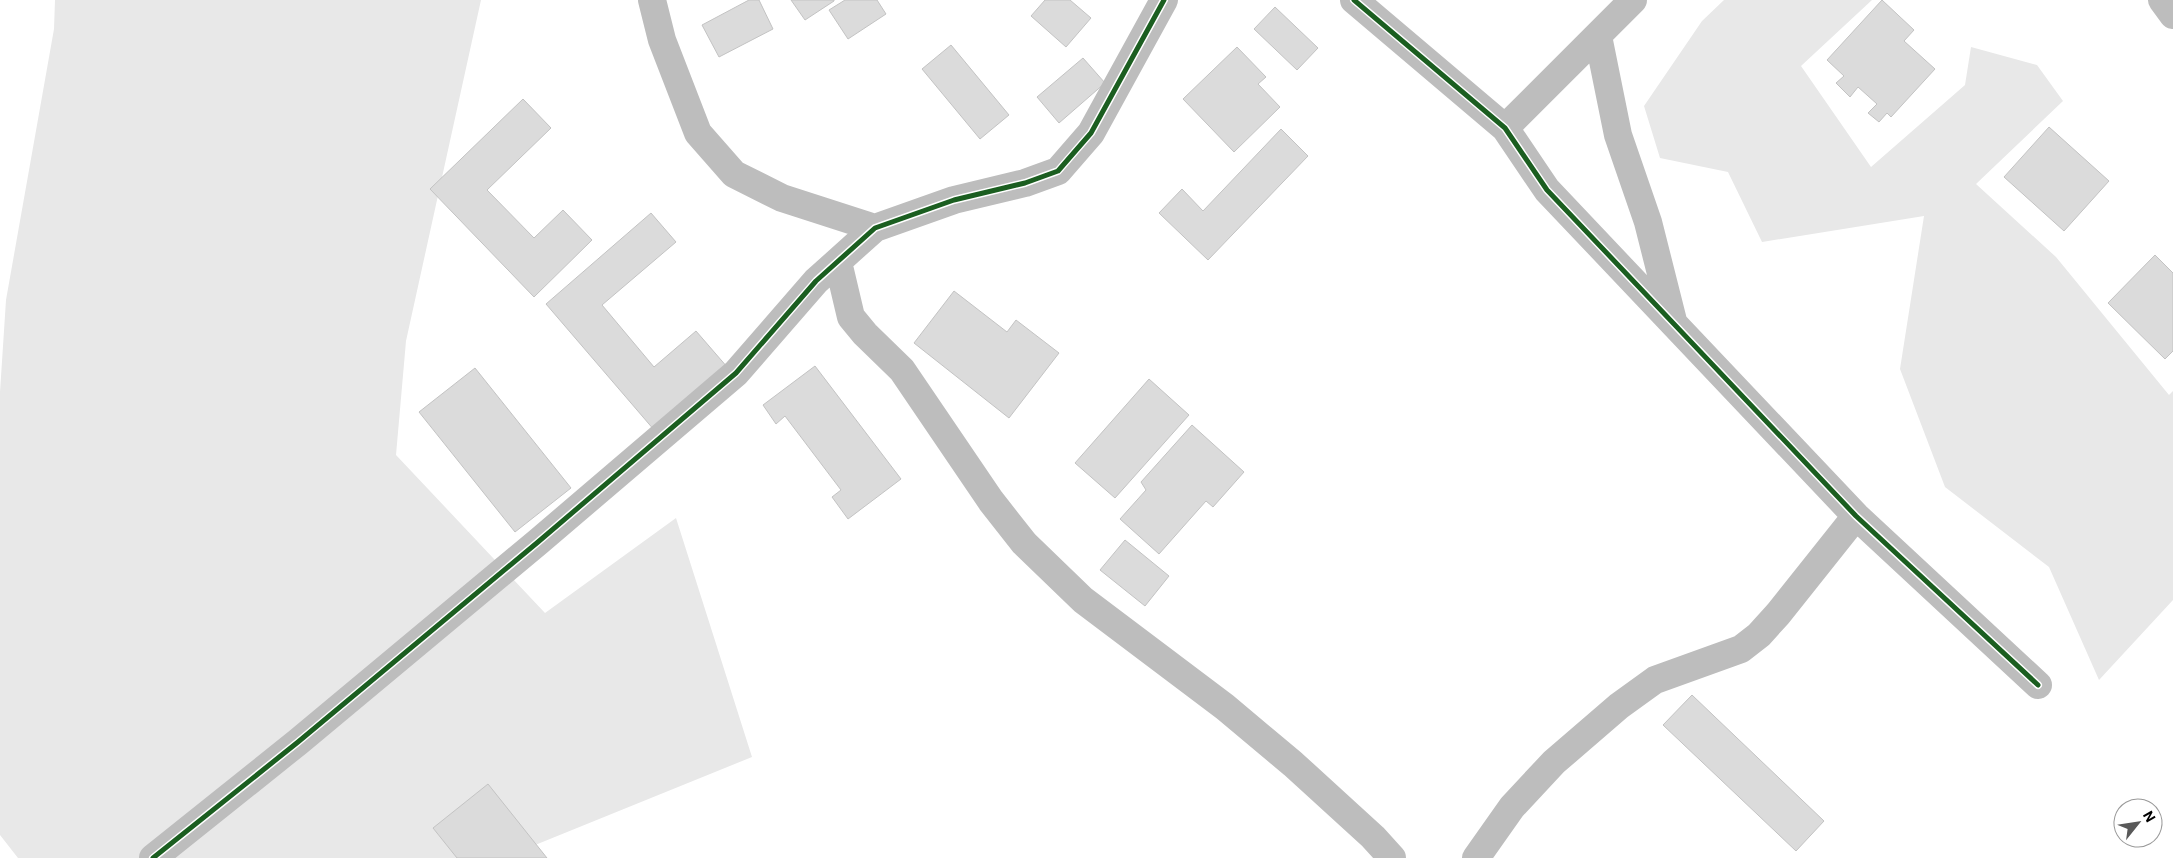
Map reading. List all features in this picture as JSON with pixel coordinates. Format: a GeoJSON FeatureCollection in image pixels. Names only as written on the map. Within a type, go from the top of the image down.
{"type":"FeatureCollection","features":[{"type":"Feature","properties":{"kind":"street"},"geometry":{"type":"LineString","coordinates":[[652,0],[662,40],[698,133],[734,174],[782,198],[875,228]]}},
{"type":"Feature","properties":{"kind":"street"},"geometry":{"type":"LineString","coordinates":[[154,858],[298,742],[736,373],[816,281],[875,228],[954,200],[1025,183],[1058,171],[1091,133],[1164,0]]}},
{"type":"Feature","properties":{"kind":"street"},"geometry":{"type":"LineString","coordinates":[[1354,0],[1505,128],[1547,190],[1856,516],[2038,685]]}},
{"type":"Feature","properties":{"kind":"street"},"geometry":{"type":"LineString","coordinates":[[1505,128],[1634,0]]}},
{"type":"Feature","properties":{"kind":"street"},"geometry":{"type":"LineString","coordinates":[[2162,0],[2173,15]]}},
{"type":"Feature","properties":{"kind":"street"},"geometry":{"type":"LineString","coordinates":[[1598,36],[1618,135],[1648,222],[1673,323]]}},
{"type":"Feature","properties":{"kind":"street"},"geometry":{"type":"LineString","coordinates":[[838,262],[851,317],[865,334],[902,370],[991,501],[1024,543],[1083,600],[1225,707],[1293,764],[1373,837],[1392,858]]}},
{"type":"Feature","properties":{"kind":"street"},"geometry":{"type":"LineString","coordinates":[[1476,858],[1512,806],[1554,762],[1619,706],[1655,680],[1741,649],[1759,635],[1856,516]]}},
{"type":"Feature","properties":{"kind":"shaded area"},"geometry":{"type":"Polygon","coordinates":[[[55,0],[481,0],[406,341],[396,455],[545,613],[676,518],[752,757],[503,858],[18,858],[0,835],[0,392],[6,300],[54,29],[55,0]]]}},
{"type":"Feature","properties":{"kind":"shaded area"},"geometry":{"type":"Polygon","coordinates":[[[1724,0],[1872,0],[1801,66],[1871,167],[1965,85],[1971,47],[2037,65],[2063,101],[1976,184],[2056,257],[2169,395],[2173,391],[2173,600],[2099,680],[2049,567],[1945,487],[1900,369],[1924,216],[1762,242],[1728,172],[1660,158],[1644,106],[1702,21],[1724,0]]]}},
{"type":"Feature","properties":{"kind":"building"},"geometry":{"type":"Polygon","coordinates":[[[749,0],[759,0],[773,29],[719,57],[702,25],[749,0]]]}},
{"type":"Feature","properties":{"kind":"building"},"geometry":{"type":"Polygon","coordinates":[[[791,0],[834,0],[834,1],[805,20],[791,0]]]}},
{"type":"Feature","properties":{"kind":"building"},"geometry":{"type":"Polygon","coordinates":[[[845,0],[877,0],[886,14],[848,39],[829,10],[845,0]]]}},
{"type":"Feature","properties":{"kind":"building"},"geometry":{"type":"Polygon","coordinates":[[[1045,0],[1070,0],[1091,18],[1066,47],[1031,16],[1045,0]]]}},
{"type":"Feature","properties":{"kind":"building"},"geometry":{"type":"Polygon","coordinates":[[[1882,0],[1914,30],[1904,41],[1935,69],[1891,117],[1887,113],[1879,122],[1868,113],[1877,104],[1858,87],[1850,97],[1836,83],[1844,76],[1827,60],[1882,0]]]}},
{"type":"Feature","properties":{"kind":"building"},"geometry":{"type":"Polygon","coordinates":[[[1275,7],[1318,48],[1297,70],[1254,29],[1275,7]]]}},
{"type":"Feature","properties":{"kind":"building"},"geometry":{"type":"Polygon","coordinates":[[[951,45],[1009,115],[980,139],[922,69],[951,45]]]}},
{"type":"Feature","properties":{"kind":"building"},"geometry":{"type":"Polygon","coordinates":[[[1237,47],[1266,77],[1258,84],[1280,107],[1234,152],[1183,99],[1237,47]]]}},
{"type":"Feature","properties":{"kind":"building"},"geometry":{"type":"Polygon","coordinates":[[[1083,58],[1105,83],[1059,123],[1037,97],[1083,58]]]}},
{"type":"Feature","properties":{"kind":"building"},"geometry":{"type":"Polygon","coordinates":[[[523,99],[551,128],[487,190],[534,238],[563,210],[592,240],[534,297],[430,189],[523,99]]]}},
{"type":"Feature","properties":{"kind":"building"},"geometry":{"type":"Polygon","coordinates":[[[2049,127],[2109,181],[2064,231],[2004,177],[2049,127]]]}},
{"type":"Feature","properties":{"kind":"building"},"geometry":{"type":"Polygon","coordinates":[[[1281,129],[1308,156],[1208,260],[1159,213],[1182,189],[1203,211],[1281,129]]]}},
{"type":"Feature","properties":{"kind":"building"},"geometry":{"type":"Polygon","coordinates":[[[651,213],[676,242],[602,305],[654,367],[696,331],[728,368],[655,431],[546,304],[651,213]]]}},
{"type":"Feature","properties":{"kind":"building"},"geometry":{"type":"Polygon","coordinates":[[[2155,255],[2173,273],[2173,351],[2165,359],[2108,303],[2155,255]]]}},
{"type":"Feature","properties":{"kind":"building"},"geometry":{"type":"Polygon","coordinates":[[[954,291],[1007,332],[1016,320],[1059,353],[1009,418],[914,343],[954,291]]]}},
{"type":"Feature","properties":{"kind":"building"},"geometry":{"type":"Polygon","coordinates":[[[815,366],[901,479],[848,519],[832,497],[841,490],[785,416],[776,424],[763,405],[815,366]]]}},
{"type":"Feature","properties":{"kind":"building"},"geometry":{"type":"Polygon","coordinates":[[[475,368],[571,488],[515,532],[419,412],[475,368]]]}},
{"type":"Feature","properties":{"kind":"building"},"geometry":{"type":"Polygon","coordinates":[[[1149,379],[1189,415],[1115,498],[1075,463],[1149,379]]]}},
{"type":"Feature","properties":{"kind":"building"},"geometry":{"type":"Polygon","coordinates":[[[1192,425],[1244,472],[1213,507],[1206,501],[1159,554],[1120,519],[1146,490],[1141,482],[1192,425]]]}},
{"type":"Feature","properties":{"kind":"building"},"geometry":{"type":"Polygon","coordinates":[[[1125,540],[1169,576],[1145,606],[1100,570],[1125,540]]]}},
{"type":"Feature","properties":{"kind":"building"},"geometry":{"type":"Polygon","coordinates":[[[1692,695],[1824,821],[1796,851],[1663,725],[1692,695]]]}},
{"type":"Feature","properties":{"kind":"building"},"geometry":{"type":"Polygon","coordinates":[[[488,784],[547,858],[457,858],[433,828],[488,784]]]}},
{"type":"Feature","properties":{"kind":"cycle path"},"geometry":{"type":"LineString","coordinates":[[153,858],[298,742],[538,542],[736,373],[816,281],[875,228],[954,200],[1025,183],[1058,171],[1091,133],[1164,0]]}},
{"type":"Feature","properties":{"kind":"cycle path"},"geometry":{"type":"LineString","coordinates":[[1354,0],[1505,128],[1547,190],[1856,516],[2038,685]]}}]}
